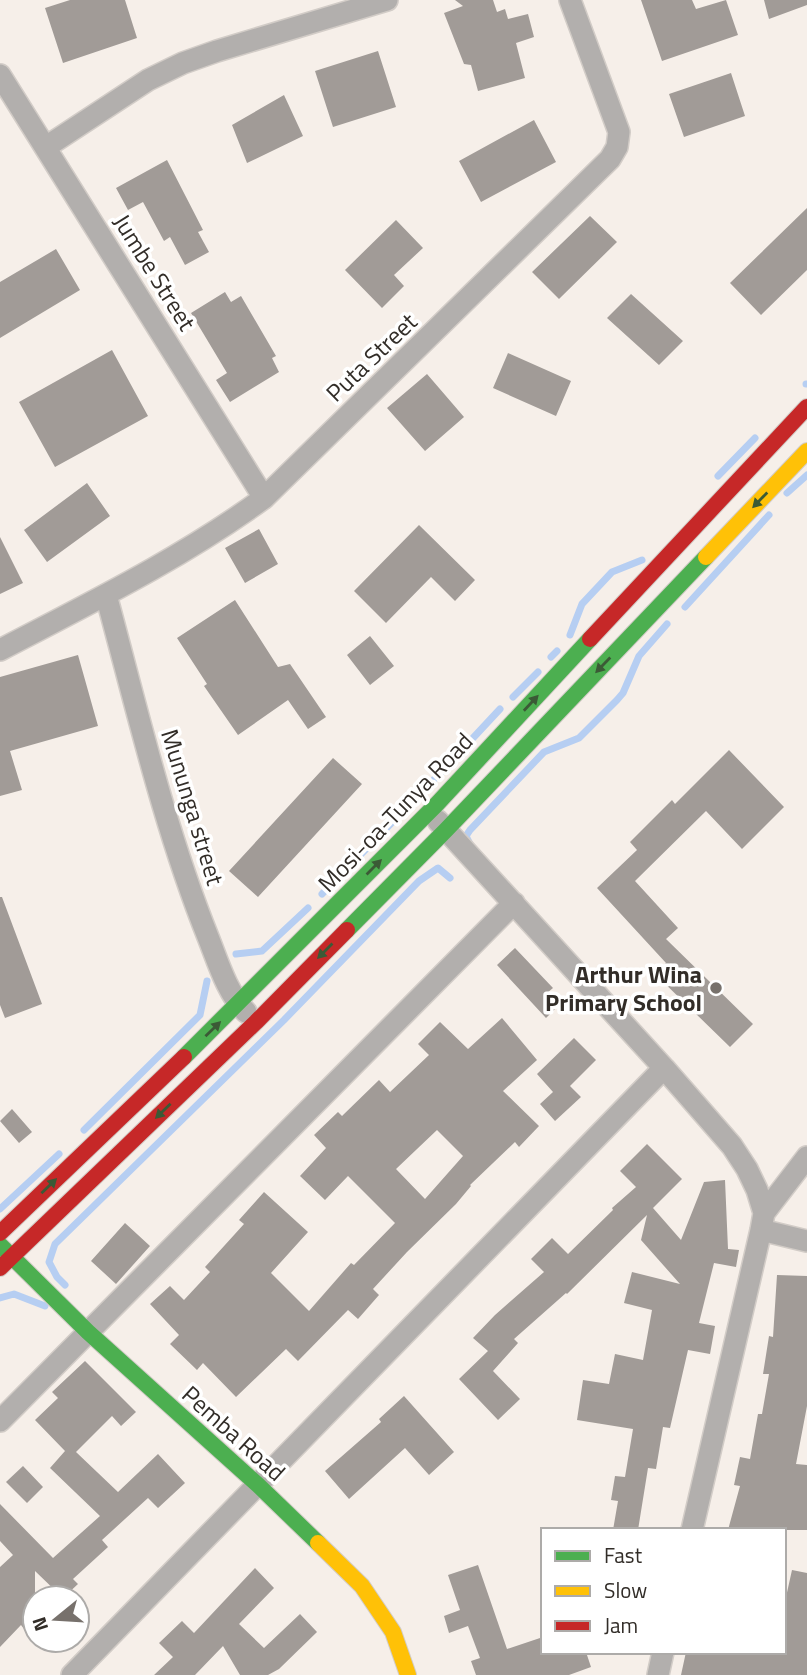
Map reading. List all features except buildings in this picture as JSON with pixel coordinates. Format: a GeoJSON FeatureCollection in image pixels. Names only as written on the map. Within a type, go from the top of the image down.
{"type":"FeatureCollection","features":[{"type":"Feature","properties":{"kind":"main road","name":"Mosi-oa-Tunya Road"},"geometry":{"type":"LineString","coordinates":[[0,1233],[239,1004],[429,812],[807,407]]}},
{"type":"Feature","properties":{"kind":"main road","name":"Mosi-oa-Tunya Road"},"geometry":{"type":"LineString","coordinates":[[4,1257],[256,1022],[446,830],[807,451]]}},
{"type":"Feature","properties":{"kind":"main road","name":"Pemba Road"},"geometry":{"type":"LineString","coordinates":[[4,1257],[258,1485],[362,1586],[393,1632],[408,1675]]}},
{"type":"Feature","properties":{"kind":"street"},"geometry":{"type":"LineString","coordinates":[[46,147],[148,80],[183,64],[217,51],[387,0]]}},
{"type":"Feature","properties":{"kind":"street","name":"Puta Street"},"geometry":{"type":"LineString","coordinates":[[0,650],[218,532],[264,498],[610,159],[617,147],[619,132],[570,0]]}},
{"type":"Feature","properties":{"kind":"street","name":"Jumbe Street"},"geometry":{"type":"LineString","coordinates":[[0,75],[264,498]]}},
{"type":"Feature","properties":{"kind":"street","name":"Mununga street"},"geometry":{"type":"LineString","coordinates":[[106,595],[164,809],[191,896],[222,972],[239,1004],[256,1022]]}},
{"type":"Feature","properties":{"kind":"street"},"geometry":{"type":"LineString","coordinates":[[429,812],[732,1146],[747,1169],[762,1222]]}},
{"type":"Feature","properties":{"kind":"street"},"geometry":{"type":"LineString","coordinates":[[0,1421],[514,903]]}},
{"type":"Feature","properties":{"kind":"street"},"geometry":{"type":"LineString","coordinates":[[72,1675],[664,1068]]}},
{"type":"Feature","properties":{"kind":"street"},"geometry":{"type":"LineString","coordinates":[[692,1528],[762,1222],[807,1157]]}},
{"type":"Feature","properties":{"kind":"street"},"geometry":{"type":"LineString","coordinates":[[762,1222],[807,1241]]}},
{"type":"Feature","properties":{"kind":"street"},"geometry":{"type":"LineString","coordinates":[[658,1675],[663,1654]]}},
{"type":"Feature","properties":{"kind":"waterway"},"geometry":{"type":"LineString","coordinates":[[718,476],[755,438]]}},
{"type":"Feature","properties":{"kind":"waterway"},"geometry":{"type":"LineString","coordinates":[[787,493],[807,475]]}},
{"type":"Feature","properties":{"kind":"waterway"},"geometry":{"type":"LineString","coordinates":[[685,607],[769,515]]}},
{"type":"Feature","properties":{"kind":"waterway"},"geometry":{"type":"LineString","coordinates":[[570,635],[582,604],[612,572],[642,560]]}},
{"type":"Feature","properties":{"kind":"waterway"},"geometry":{"type":"LineString","coordinates":[[470,844],[466,836],[470,830],[544,752],[579,738],[617,700],[623,693],[639,656],[667,624]]}},
{"type":"Feature","properties":{"kind":"waterway"},"geometry":{"type":"LineString","coordinates":[[551,657],[557,651]]}},
{"type":"Feature","properties":{"kind":"waterway"},"geometry":{"type":"LineString","coordinates":[[513,697],[538,672]]}},
{"type":"Feature","properties":{"kind":"waterway"},"geometry":{"type":"LineString","coordinates":[[473,738],[500,709]]}},
{"type":"Feature","properties":{"kind":"waterway"},"geometry":{"type":"LineString","coordinates":[[322,894],[459,754]]}},
{"type":"Feature","properties":{"kind":"waterway"},"geometry":{"type":"LineString","coordinates":[[65,1285],[49,1262],[55,1244],[284,1020],[419,881],[438,868],[450,878]]}},
{"type":"Feature","properties":{"kind":"waterway"},"geometry":{"type":"LineString","coordinates":[[236,954],[262,951],[308,908]]}},
{"type":"Feature","properties":{"kind":"waterway"},"geometry":{"type":"LineString","coordinates":[[84,1130],[200,1015],[207,981]]}},
{"type":"Feature","properties":{"kind":"waterway"},"geometry":{"type":"LineString","coordinates":[[0,1209],[59,1154]]}},
{"type":"Feature","properties":{"kind":"waterway"},"geometry":{"type":"LineString","coordinates":[[0,1298],[14,1294],[45,1306]]}},
{"type":"Feature","properties":{"kind":"traffic: fast"},"geometry":{"type":"LineString","coordinates":[[347,930],[706,557]]}},
{"type":"Feature","properties":{"kind":"traffic: fast"},"geometry":{"type":"LineString","coordinates":[[184,1057],[436,805],[590,639]]}},
{"type":"Feature","properties":{"kind":"traffic: fast"},"geometry":{"type":"LineString","coordinates":[[0,1245],[88,1332],[258,1485],[318,1543]]}},
{"type":"Feature","properties":{"kind":"traffic: slow"},"geometry":{"type":"LineString","coordinates":[[706,557],[807,451]]}},
{"type":"Feature","properties":{"kind":"traffic: slow"},"geometry":{"type":"LineString","coordinates":[[318,1543],[362,1586],[393,1632],[408,1675]]}},
{"type":"Feature","properties":{"kind":"traffic: jam"},"geometry":{"type":"LineString","coordinates":[[590,639],[807,407]]}},
{"type":"Feature","properties":{"kind":"traffic: jam"},"geometry":{"type":"LineString","coordinates":[[0,1268],[256,1022],[347,930]]}},
{"type":"Feature","properties":{"kind":"traffic: jam"},"geometry":{"type":"LineString","coordinates":[[0,1233],[184,1057]]}},
{"type":"Feature","properties":{"kind":"place","name":"Arthur Wina Primary School"},"geometry":{"type":"Point","coordinates":[716,988]}}]}
